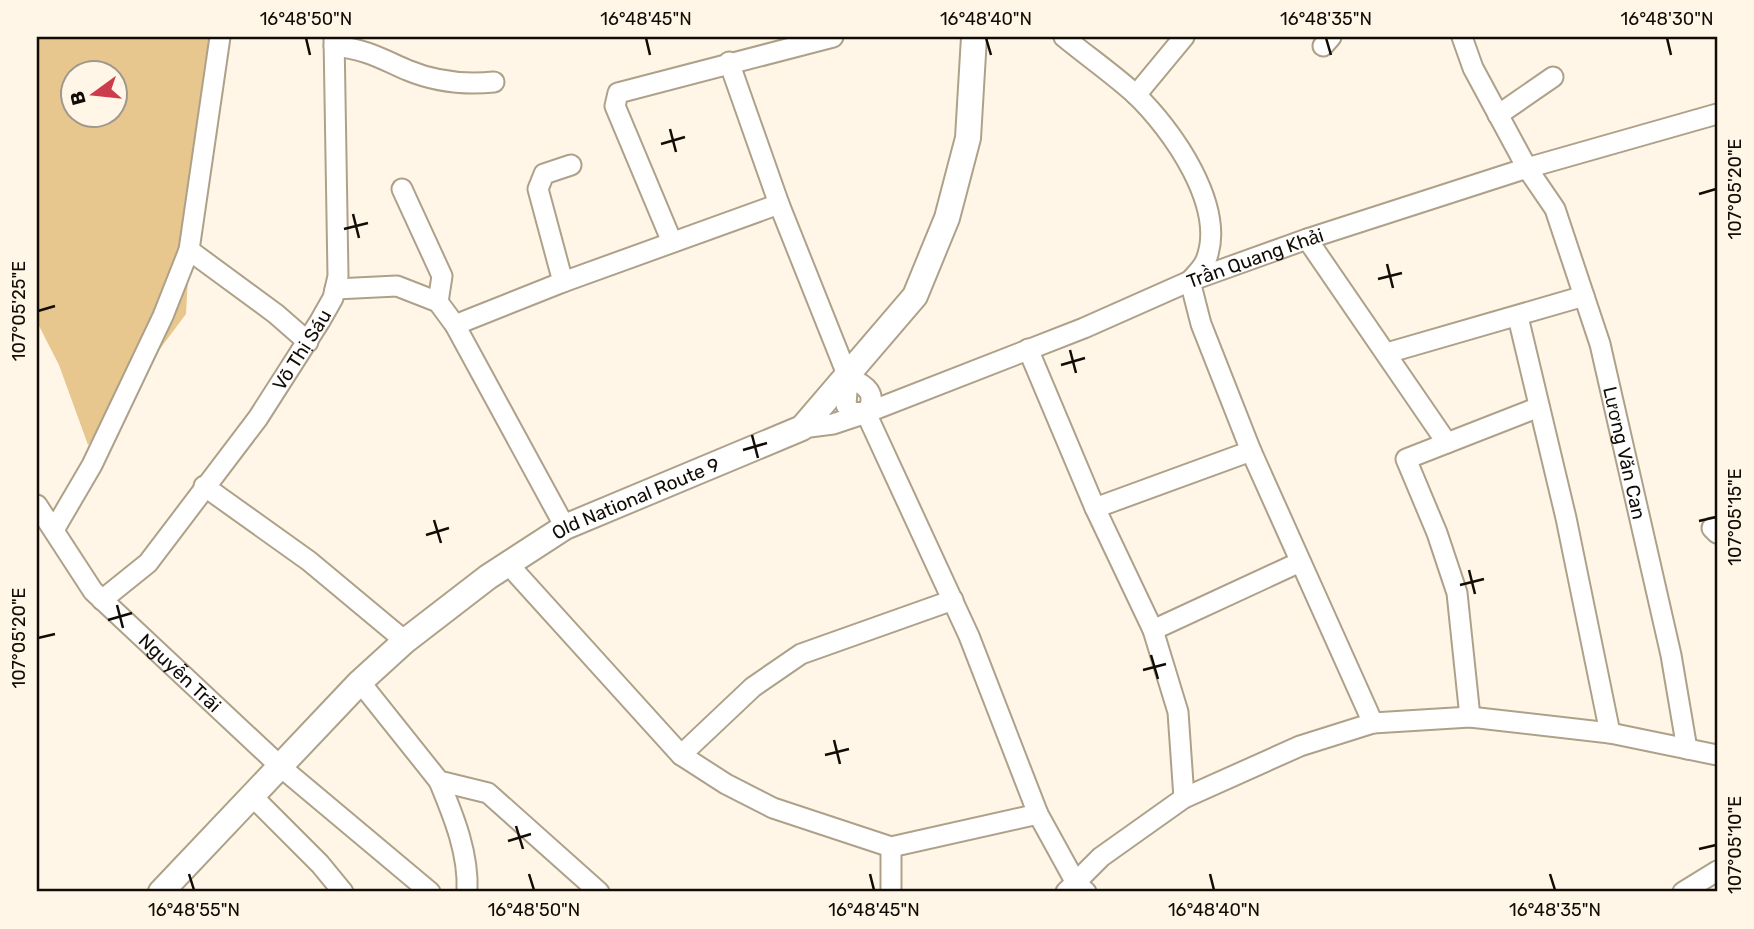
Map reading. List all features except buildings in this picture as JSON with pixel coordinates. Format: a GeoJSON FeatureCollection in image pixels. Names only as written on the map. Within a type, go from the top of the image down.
{"type":"FeatureCollection","features":[{"type":"Feature","properties":{"kind":"main road","name":"Old National Route 9"},"geometry":{"type":"LineString","coordinates":[[161,892],[282,768],[360,682],[405,641],[508,564],[565,527],[802,428],[915,296],[947,218],[968,138],[974,37]]}},
{"type":"Feature","properties":{"kind":"street"},"geometry":{"type":"LineString","coordinates":[[54,530],[92,465],[163,316],[189,250],[220,37]]}},
{"type":"Feature","properties":{"kind":"street"},"geometry":{"type":"LineString","coordinates":[[672,242],[615,107],[615,98],[621,91],[833,37]]}},
{"type":"Feature","properties":{"kind":"street"},"geometry":{"type":"LineString","coordinates":[[1066,37],[1136,95],[1176,144],[1199,181],[1208,213],[1210,233],[1206,262],[1190,281],[1201,324],[1251,451],[1373,723]]}},
{"type":"Feature","properties":{"kind":"street"},"geometry":{"type":"LineString","coordinates":[[1136,95],[1184,37]]}},
{"type":"Feature","properties":{"kind":"street","name":"Lương Văn Can"},"geometry":{"type":"LineString","coordinates":[[1462,37],[1473,68],[1527,169],[1555,209],[1600,344],[1671,655],[1688,749]]}},
{"type":"Feature","properties":{"kind":"street"},"geometry":{"type":"LineString","coordinates":[[334,41],[370,51],[407,70],[445,81],[467,84],[494,82]]}},
{"type":"Feature","properties":{"kind":"street","name":"Võ Thị Sáu"},"geometry":{"type":"LineString","coordinates":[[102,600],[148,563],[258,418],[308,342],[335,289],[338,276],[334,41]]}},
{"type":"Feature","properties":{"kind":"street"},"geometry":{"type":"LineString","coordinates":[[729,62],[779,204],[848,377],[846,405],[851,412],[866,413],[953,600],[1038,814],[1076,889],[1101,857],[1184,798],[1300,746],[1373,723],[1470,716],[1610,733],[1717,755]]}},
{"type":"Feature","properties":{"kind":"street"},"geometry":{"type":"LineString","coordinates":[[1498,115],[1553,77]]}},
{"type":"Feature","properties":{"kind":"street","name":"Trần Quang Khải"},"geometry":{"type":"LineString","coordinates":[[802,428],[833,424],[866,413],[1190,281],[1307,239],[1527,169],[1717,114]]}},
{"type":"Feature","properties":{"kind":"street"},"geometry":{"type":"LineString","coordinates":[[563,282],[538,189],[544,174],[571,165]]}},
{"type":"Feature","properties":{"kind":"street"},"geometry":{"type":"LineString","coordinates":[[402,189],[442,276],[438,302]]}},
{"type":"Feature","properties":{"kind":"street"},"geometry":{"type":"LineString","coordinates":[[455,326],[563,282],[779,204]]}},
{"type":"Feature","properties":{"kind":"street"},"geometry":{"type":"LineString","coordinates":[[1307,239],[1447,443]]}},
{"type":"Feature","properties":{"kind":"street"},"geometry":{"type":"LineString","coordinates":[[189,250],[276,314],[308,342]]}},
{"type":"Feature","properties":{"kind":"street"},"geometry":{"type":"LineString","coordinates":[[335,289],[397,286],[438,302],[455,326],[565,527]]}},
{"type":"Feature","properties":{"kind":"street"},"geometry":{"type":"LineString","coordinates":[[1387,353],[1584,296]]}},
{"type":"Feature","properties":{"kind":"street"},"geometry":{"type":"LineString","coordinates":[[1518,317],[1610,733]]}},
{"type":"Feature","properties":{"kind":"street"},"geometry":{"type":"LineString","coordinates":[[1028,349],[1095,508],[1153,630],[1178,712],[1184,798]]}},
{"type":"Feature","properties":{"kind":"street"},"geometry":{"type":"LineString","coordinates":[[1470,716],[1455,586],[1406,459],[1539,407]]}},
{"type":"Feature","properties":{"kind":"street"},"geometry":{"type":"LineString","coordinates":[[1095,508],[1251,451]]}},
{"type":"Feature","properties":{"kind":"street"},"geometry":{"type":"LineString","coordinates":[[204,486],[309,561],[405,641]]}},
{"type":"Feature","properties":{"kind":"street","name":"Nguyễn Trãi"},"geometry":{"type":"LineString","coordinates":[[37,505],[93,591],[102,600],[282,768],[430,892]]}},
{"type":"Feature","properties":{"kind":"street"},"geometry":{"type":"LineString","coordinates":[[1153,630],[1300,562]]}},
{"type":"Feature","properties":{"kind":"street"},"geometry":{"type":"LineString","coordinates":[[508,564],[681,755],[726,784],[773,808],[891,847],[1038,814]]}},
{"type":"Feature","properties":{"kind":"street"},"geometry":{"type":"LineString","coordinates":[[681,755],[753,687],[801,654],[953,600]]}},
{"type":"Feature","properties":{"kind":"street"},"geometry":{"type":"LineString","coordinates":[[360,682],[439,782],[463,847],[468,874],[467,892]]}},
{"type":"Feature","properties":{"kind":"street"},"geometry":{"type":"LineString","coordinates":[[439,782],[488,793],[598,892]]}},
{"type":"Feature","properties":{"kind":"street"},"geometry":{"type":"LineString","coordinates":[[253,797],[320,864],[343,892]]}},
{"type":"Feature","properties":{"kind":"street"},"geometry":{"type":"LineString","coordinates":[[891,847],[891,892]]}},
{"type":"Feature","properties":{"kind":"street"},"geometry":{"type":"LineString","coordinates":[[1683,892],[1717,871]]}},
{"type":"Feature","properties":{"kind":"shaded area"},"geometry":{"type":"Polygon","coordinates":[[[37,37],[213,37],[194,169],[186,314],[88,445],[59,365],[37,322],[37,37]]]}}]}
